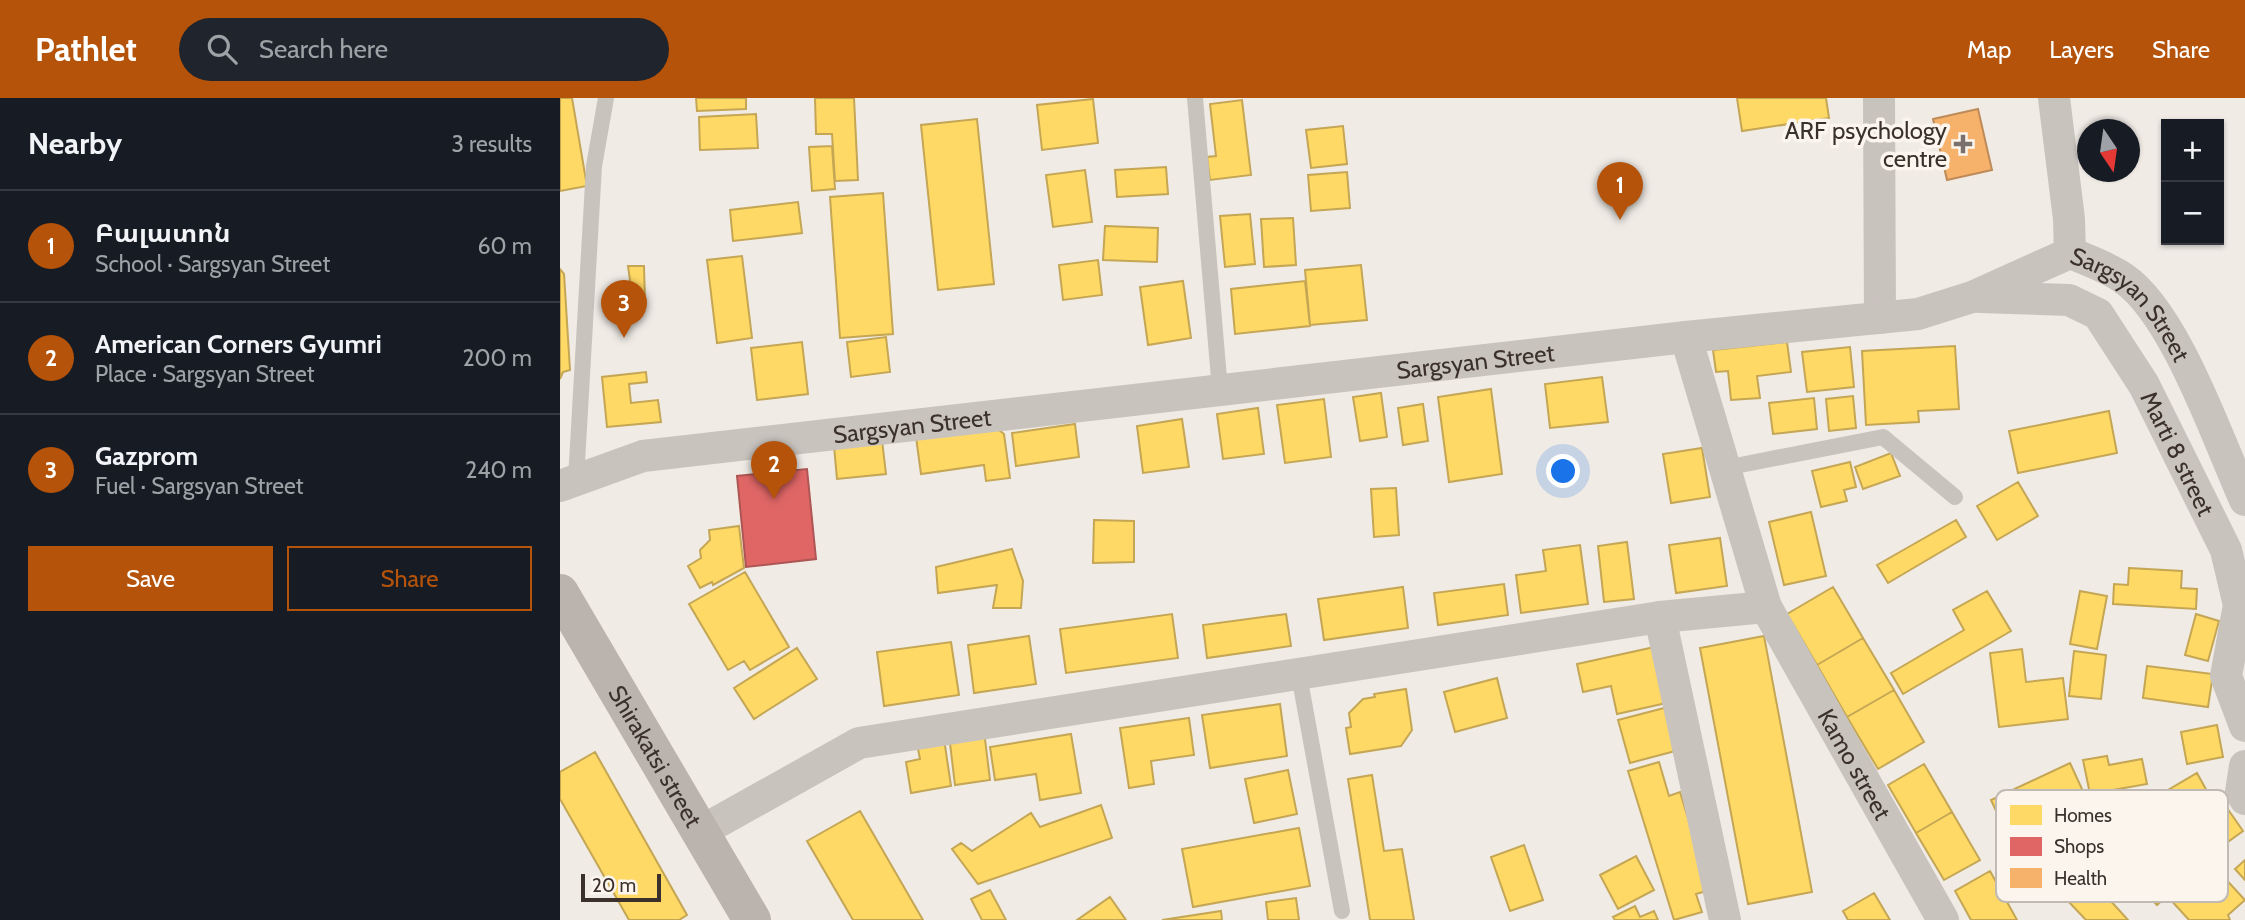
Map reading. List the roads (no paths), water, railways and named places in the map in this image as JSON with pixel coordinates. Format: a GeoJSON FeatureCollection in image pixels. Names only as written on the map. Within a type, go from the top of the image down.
{"type":"FeatureCollection","features":[{"type":"Feature","properties":{"kind":"main road","name":"Shirakatsi street"},"geometry":{"type":"LineString","coordinates":[[560,593],[752,920]]}},
{"type":"Feature","properties":{"kind":"street"},"geometry":{"type":"LineString","coordinates":[[1879,98],[1880,318]]}},
{"type":"Feature","properties":{"kind":"street"},"geometry":{"type":"LineString","coordinates":[[2054,98],[2069,219],[2070,253]]}},
{"type":"Feature","properties":{"kind":"street","name":"Sargsyan Street"},"geometry":{"type":"LineString","coordinates":[[568,483],[643,456],[1686,337],[1918,314],[1972,297],[2070,253],[2122,277],[2145,297],[2174,341],[2245,500]]}},
{"type":"Feature","properties":{"kind":"street","name":"Marti 8 street"},"geometry":{"type":"LineString","coordinates":[[1972,297],[2069,300],[2098,314],[2144,385],[2226,550],[2239,605],[2226,676],[2245,726]]}},
{"type":"Feature","properties":{"kind":"street","name":"Kamo street"},"geometry":{"type":"LineString","coordinates":[[1686,337],[1766,607],[1943,920]]}},
{"type":"Feature","properties":{"kind":"street"},"geometry":{"type":"LineString","coordinates":[[699,832],[859,743],[1661,617],[1766,607]]}},
{"type":"Feature","properties":{"kind":"street"},"geometry":{"type":"LineString","coordinates":[[1661,617],[1725,920]]}},
{"type":"Feature","properties":{"kind":"street"},"geometry":{"type":"LineString","coordinates":[[2245,766],[2241,792],[2245,799]]}},
{"type":"Feature","properties":{"kind":"lane"},"geometry":{"type":"LineString","coordinates":[[568,483],[594,166],[606,98]]}},
{"type":"Feature","properties":{"kind":"lane"},"geometry":{"type":"LineString","coordinates":[[1195,98],[1220,390]]}},
{"type":"Feature","properties":{"kind":"lane"},"geometry":{"type":"LineString","coordinates":[[1725,468],[1883,437],[1955,497]]}},
{"type":"Feature","properties":{"kind":"lane"},"geometry":{"type":"LineString","coordinates":[[1299,675],[1342,911]]}},
{"type":"Feature","properties":{"kind":"place","name":"ARF psychology centre"},"geometry":{"type":"Point","coordinates":[1963,144]}},
{"type":"Feature","properties":{"kind":"place","name":"Բալատոն"},"geometry":{"type":"Point","coordinates":[1620,220]}},
{"type":"Feature","properties":{"kind":"place","name":"Gazprom"},"geometry":{"type":"Point","coordinates":[624,338]}},
{"type":"Feature","properties":{"kind":"place","name":"American Corners Gyumri"},"geometry":{"type":"Point","coordinates":[774,499]}}]}
